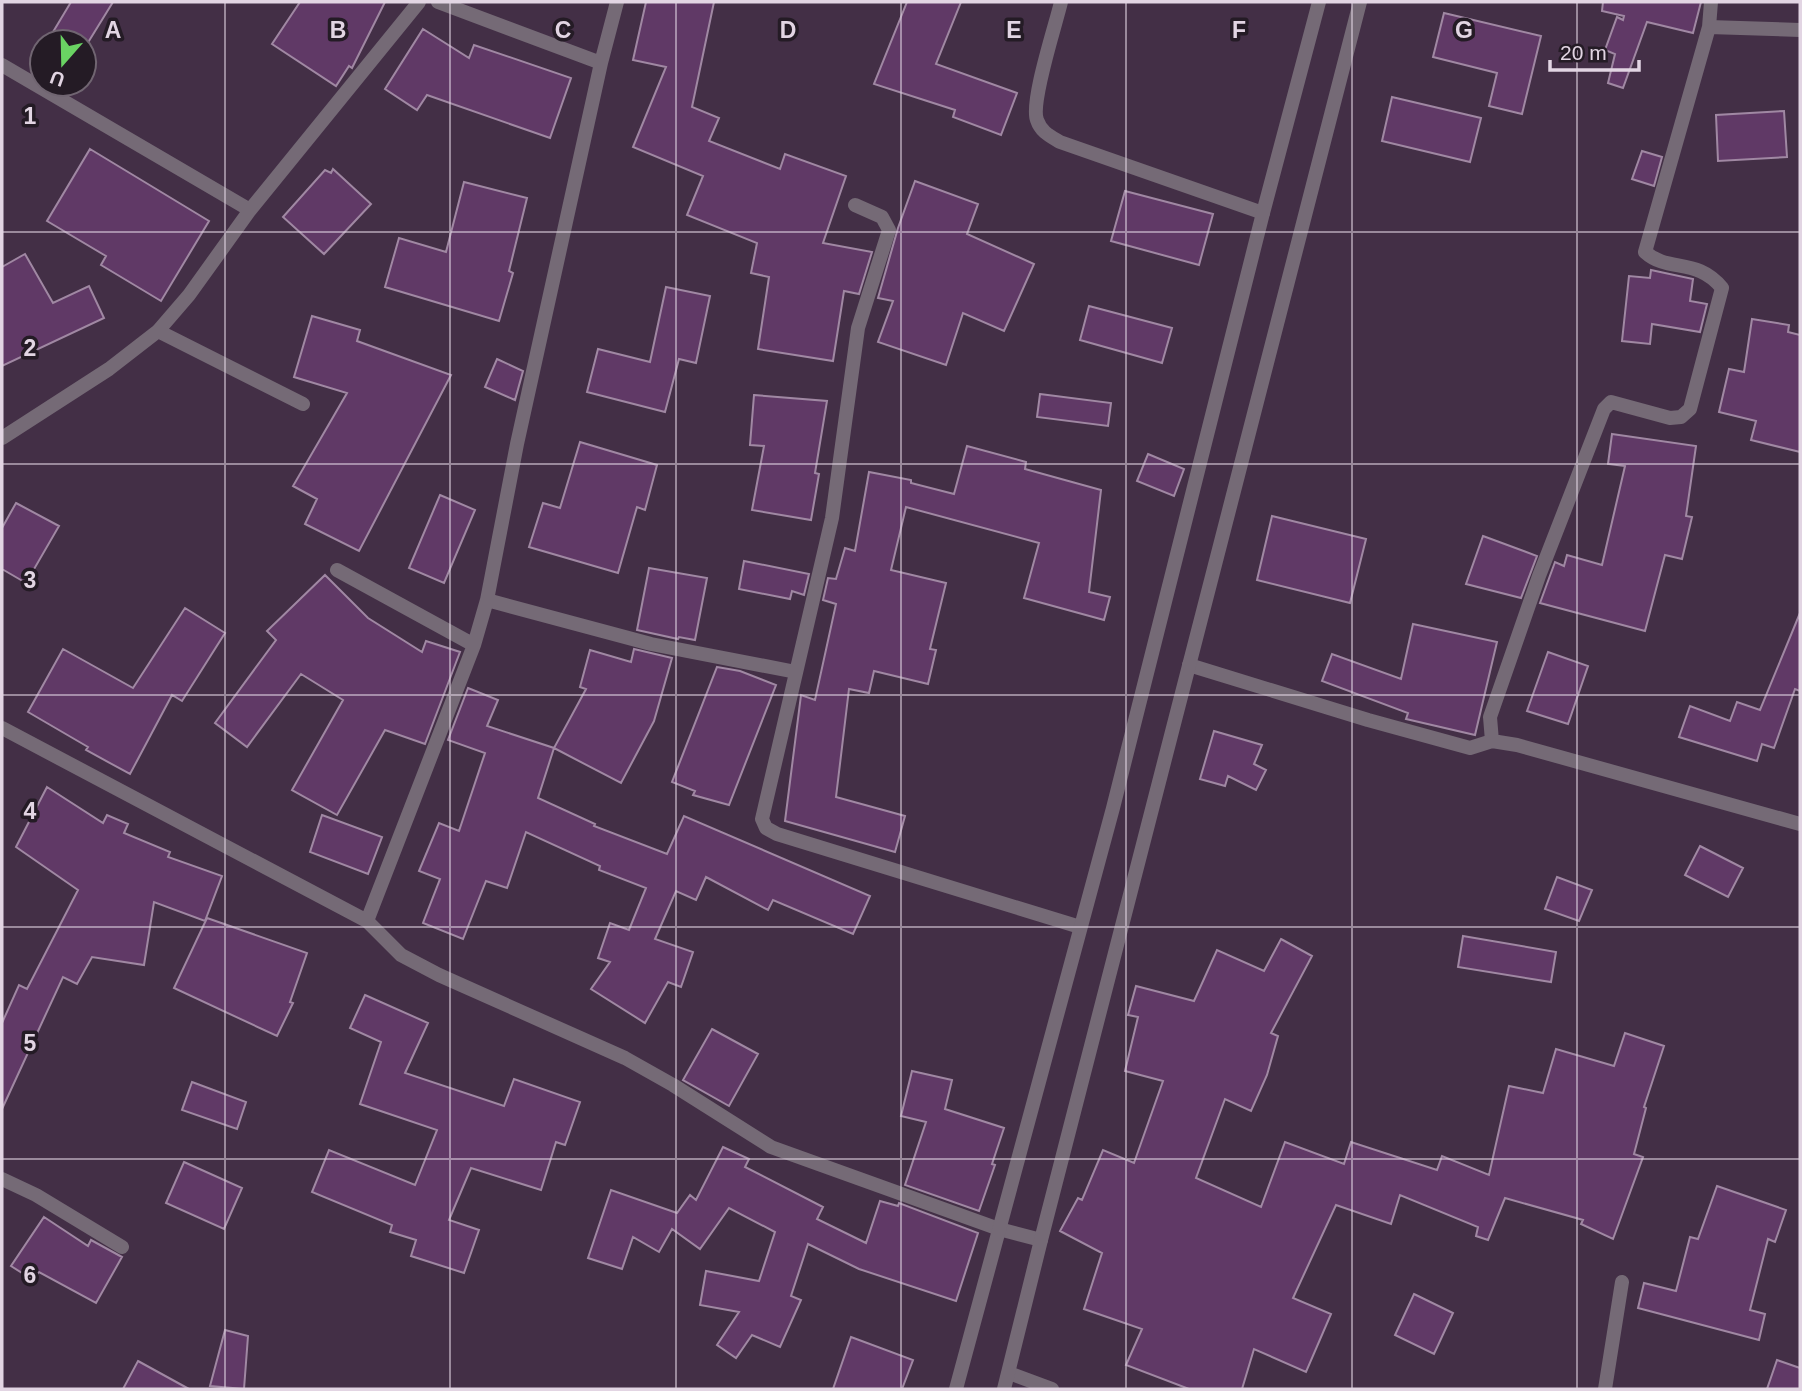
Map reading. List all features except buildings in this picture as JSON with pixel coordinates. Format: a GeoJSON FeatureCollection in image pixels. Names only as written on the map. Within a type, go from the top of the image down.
{"type":"FeatureCollection","features":[{"type":"Feature","properties":{"kind":"street"},"geometry":{"type":"LineString","coordinates":[[2,438],[109,369],[158,331],[189,295],[250,211],[419,2]]}},
{"type":"Feature","properties":{"kind":"street"},"geometry":{"type":"LineString","coordinates":[[438,2],[601,63]]}},
{"type":"Feature","properties":{"kind":"street"},"geometry":{"type":"LineString","coordinates":[[366,921],[474,645],[487,600],[517,443],[601,63],[617,2]]}},
{"type":"Feature","properties":{"kind":"street"},"geometry":{"type":"LineString","coordinates":[[1062,2],[1036,100],[1035,118],[1044,132],[1060,142],[1263,213]]}},
{"type":"Feature","properties":{"kind":"street"},"geometry":{"type":"LineString","coordinates":[[956,1389],[1113,808],[1319,2]]}},
{"type":"Feature","properties":{"kind":"street"},"geometry":{"type":"LineString","coordinates":[[1004,1389],[1360,2]]}},
{"type":"Feature","properties":{"kind":"street"},"geometry":{"type":"LineString","coordinates":[[1492,741],[1490,717],[1539,576],[1604,409],[1611,402],[1670,418],[1681,416],[1690,409],[1722,289],[1700,269],[1653,259],[1646,252],[1709,27],[1711,2]]}},
{"type":"Feature","properties":{"kind":"street"},"geometry":{"type":"LineString","coordinates":[[1709,27],[1800,30]]}},
{"type":"Feature","properties":{"kind":"street"},"geometry":{"type":"LineString","coordinates":[[2,65],[250,211]]}},
{"type":"Feature","properties":{"kind":"street"},"geometry":{"type":"LineString","coordinates":[[855,205],[882,217],[889,230],[858,328],[832,518],[762,819],[766,828],[777,834],[1080,928]]}},
{"type":"Feature","properties":{"kind":"street"},"geometry":{"type":"LineString","coordinates":[[158,331],[303,404]]}},
{"type":"Feature","properties":{"kind":"street"},"geometry":{"type":"LineString","coordinates":[[337,570],[474,645]]}},
{"type":"Feature","properties":{"kind":"street"},"geometry":{"type":"LineString","coordinates":[[487,600],[628,638],[796,672]]}},
{"type":"Feature","properties":{"kind":"street"},"geometry":{"type":"LineString","coordinates":[[1189,665],[1470,748],[1492,741],[1517,745],[1800,824]]}},
{"type":"Feature","properties":{"kind":"street"},"geometry":{"type":"LineString","coordinates":[[2,728],[366,921],[401,955],[439,975],[625,1058],[771,1147],[999,1229],[1041,1240]]}},
{"type":"Feature","properties":{"kind":"street"},"geometry":{"type":"LineString","coordinates":[[2,1179],[36,1195],[122,1247]]}},
{"type":"Feature","properties":{"kind":"street"},"geometry":{"type":"LineString","coordinates":[[1605,1389],[1622,1282]]}},
{"type":"Feature","properties":{"kind":"street"},"geometry":{"type":"LineString","coordinates":[[1009,1373],[1052,1389]]}}]}
